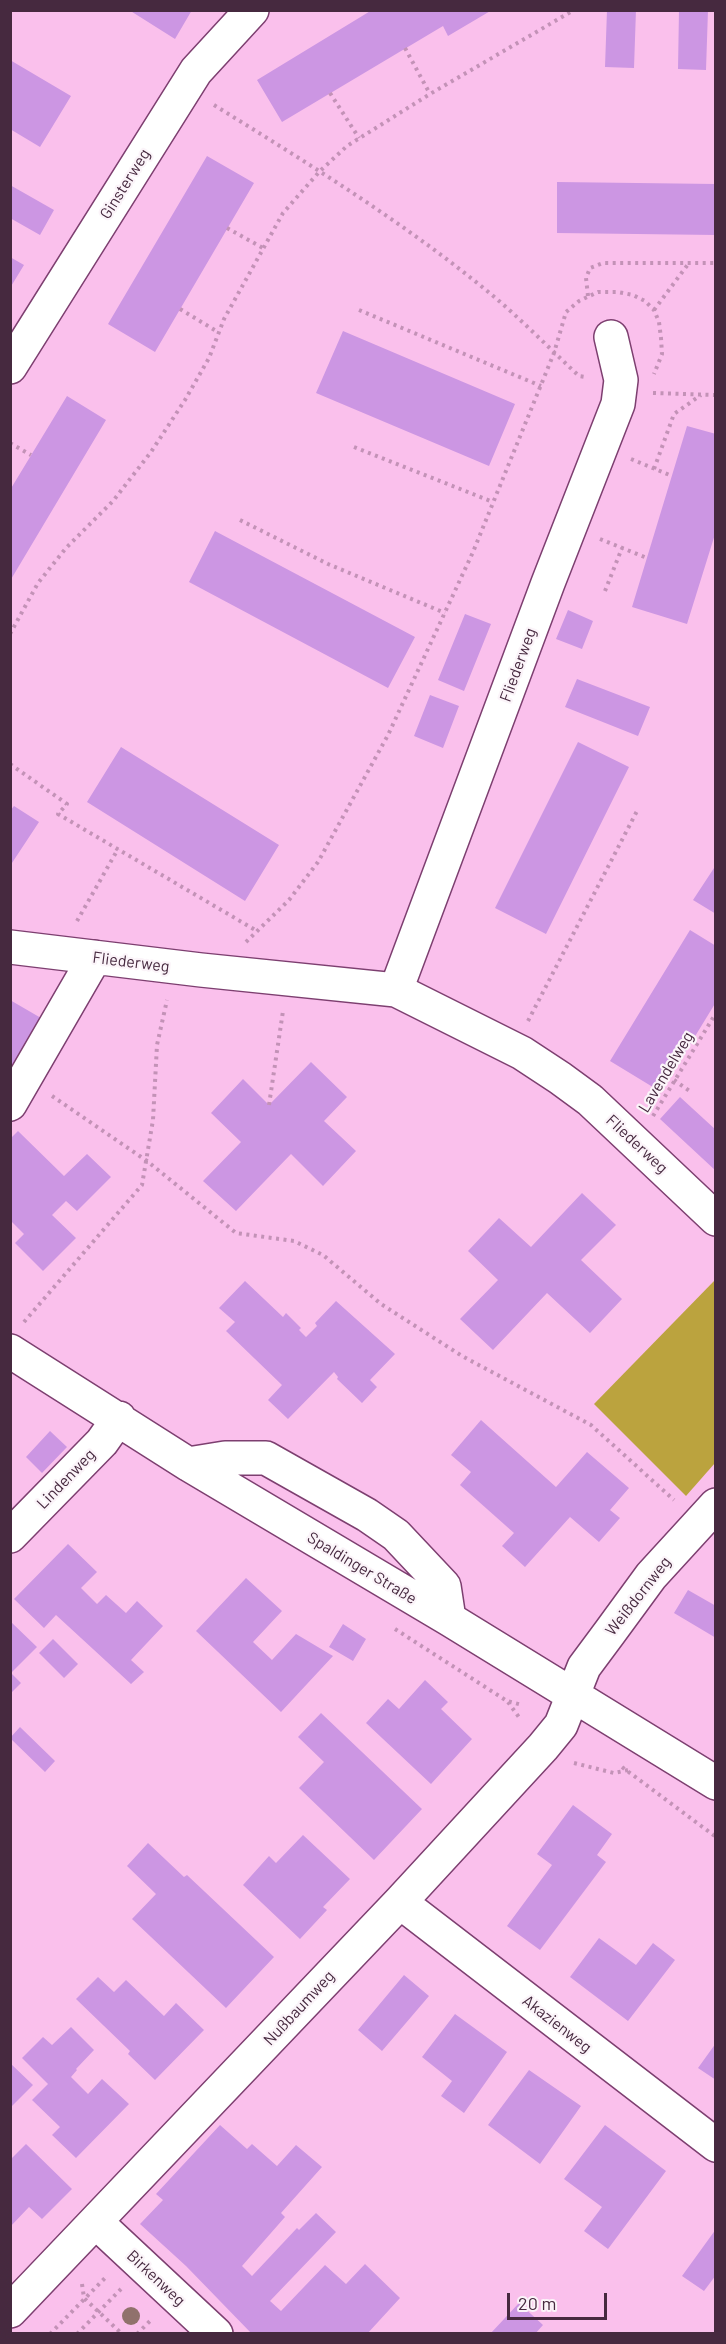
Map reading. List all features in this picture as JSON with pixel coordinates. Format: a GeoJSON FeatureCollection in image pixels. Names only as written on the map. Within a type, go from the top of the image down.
{"type":"FeatureCollection","features":[{"type":"Feature","properties":{"kind":"street","name":"Ginsterweg"},"geometry":{"type":"LineString","coordinates":[[10,367],[196,71],[252,10]]}},
{"type":"Feature","properties":{"kind":"street","name":"Fliederweg"},"geometry":{"type":"LineString","coordinates":[[396,990],[548,583],[618,404],[639,385],[611,337]]}},
{"type":"Feature","properties":{"kind":"street","name":"Fliederweg"},"geometry":{"type":"LineString","coordinates":[[10,947],[396,990],[522,1053],[590,1100],[716,1219]]}},
{"type":"Feature","properties":{"kind":"street"},"geometry":{"type":"LineString","coordinates":[[10,1104],[95,957]]}},
{"type":"Feature","properties":{"kind":"street","name":"Spaldinger Straße"},"geometry":{"type":"LineString","coordinates":[[17,1337],[119,1418],[188,1464],[449,1619],[708,1781]]}},
{"type":"Feature","properties":{"kind":"street","name":"Lindenweg"},"geometry":{"type":"LineString","coordinates":[[10,1536],[102,1442],[119,1418]]}},
{"type":"Feature","properties":{"kind":"street"},"geometry":{"type":"LineString","coordinates":[[188,1464],[225,1458],[266,1458],[367,1515],[396,1535],[444,1586],[449,1619]]}},
{"type":"Feature","properties":{"kind":"street","name":"Weißdornweg"},"geometry":{"type":"LineString","coordinates":[[573,1695],[585,1667],[645,1583],[716,1504]]}},
{"type":"Feature","properties":{"kind":"street","name":"Nußbaumweg"},"geometry":{"type":"LineString","coordinates":[[10,2312],[400,1902],[547,1742],[561,1725],[573,1695]]}},
{"type":"Feature","properties":{"kind":"street","name":"Akazienweg"},"geometry":{"type":"LineString","coordinates":[[400,1902],[716,2145]]}},
{"type":"Feature","properties":{"kind":"street","name":"Birkenweg"},"geometry":{"type":"LineString","coordinates":[[96,2222],[216,2334]]}},
{"type":"Feature","properties":{"kind":"path"},"geometry":{"type":"LineString","coordinates":[[10,634],[38,583],[66,548],[113,501],[152,452],[204,367],[224,319],[283,213],[320,171],[359,138],[574,10]]}},
{"type":"Feature","properties":{"kind":"path"},"geometry":{"type":"LineString","coordinates":[[405,48],[430,94]]}},
{"type":"Feature","properties":{"kind":"path"},"geometry":{"type":"LineString","coordinates":[[185,88],[320,171],[425,242],[493,296],[579,376],[701,395],[716,395]]}},
{"type":"Feature","properties":{"kind":"path"},"geometry":{"type":"LineString","coordinates":[[330,93],[359,138]]}},
{"type":"Feature","properties":{"kind":"path"},"geometry":{"type":"LineString","coordinates":[[228,228],[263,248]]}},
{"type":"Feature","properties":{"kind":"path"},"geometry":{"type":"LineString","coordinates":[[654,310],[689,262]]}},
{"type":"Feature","properties":{"kind":"path"},"geometry":{"type":"LineString","coordinates":[[588,296],[586,278],[590,268],[603,263],[716,263]]}},
{"type":"Feature","properties":{"kind":"path"},"geometry":{"type":"LineString","coordinates":[[211,971],[241,948],[289,900],[318,862],[388,735],[445,613],[493,502],[554,353],[566,312],[579,301],[598,292],[633,295],[645,301],[654,310],[659,322],[662,354],[639,385]]}},
{"type":"Feature","properties":{"kind":"path"},"geometry":{"type":"LineString","coordinates":[[180,309],[219,332]]}},
{"type":"Feature","properties":{"kind":"path"},"geometry":{"type":"LineString","coordinates":[[359,310],[541,386]]}},
{"type":"Feature","properties":{"kind":"path"},"geometry":{"type":"LineString","coordinates":[[654,469],[675,414],[701,395]]}},
{"type":"Feature","properties":{"kind":"path"},"geometry":{"type":"LineString","coordinates":[[10,443],[31,455]]}},
{"type":"Feature","properties":{"kind":"path"},"geometry":{"type":"LineString","coordinates":[[354,447],[493,502]]}},
{"type":"Feature","properties":{"kind":"path"},"geometry":{"type":"LineString","coordinates":[[629,458],[672,477]]}},
{"type":"Feature","properties":{"kind":"path"},"geometry":{"type":"LineString","coordinates":[[240,520],[327,564],[445,613]]}},
{"type":"Feature","properties":{"kind":"path"},"geometry":{"type":"LineString","coordinates":[[597,538],[647,558]]}},
{"type":"Feature","properties":{"kind":"path"},"geometry":{"type":"LineString","coordinates":[[605,591],[622,548]]}},
{"type":"Feature","properties":{"kind":"path"},"geometry":{"type":"LineString","coordinates":[[10,764],[67,804],[58,814],[257,931]]}},
{"type":"Feature","properties":{"kind":"path"},"geometry":{"type":"LineString","coordinates":[[525,1029],[637,811]]}},
{"type":"Feature","properties":{"kind":"path"},"geometry":{"type":"LineString","coordinates":[[59,953],[118,849]]}},
{"type":"Feature","properties":{"kind":"path"},"geometry":{"type":"LineString","coordinates":[[17,1337],[142,1185],[153,1120],[157,1046],[174,967]]}},
{"type":"Feature","properties":{"kind":"path"},"geometry":{"type":"LineString","coordinates":[[269,1105],[288,979]]}},
{"type":"Feature","properties":{"kind":"path","name":"Lavendelweg"},"geometry":{"type":"LineString","coordinates":[[637,1143],[716,1013]]}},
{"type":"Feature","properties":{"kind":"path"},"geometry":{"type":"LineString","coordinates":[[30,1070],[55,1098],[147,1161],[236,1233],[294,1242],[323,1255],[381,1304],[452,1349],[591,1425],[676,1502]]}},
{"type":"Feature","properties":{"kind":"path"},"geometry":{"type":"LineString","coordinates":[[675,1080],[692,1092]]}},
{"type":"Feature","properties":{"kind":"path"},"geometry":{"type":"LineString","coordinates":[[627,1771],[716,1837]]}},
{"type":"Feature","properties":{"kind":"path"},"geometry":{"type":"LineString","coordinates":[[77,2334],[143,2266]]}},
{"type":"Feature","properties":{"kind":"path"},"geometry":{"type":"LineString","coordinates":[[50,2334],[107,2276]]}},
{"type":"Feature","properties":{"kind":"path"},"geometry":{"type":"LineString","coordinates":[[80,2278],[84,2298],[122,2334]]}},
{"type":"Feature","properties":{"kind":"path"},"geometry":{"type":"LineString","coordinates":[[137,2334],[152,2319]]}},
{"type":"Feature","properties":{"kind":"shaded area"},"geometry":{"type":"Polygon","coordinates":[[[715,1280],[715,1463],[686,1496],[594,1404],[715,1280]]]}},
{"type":"Feature","properties":{"kind":"building"},"geometry":{"type":"Polygon","coordinates":[[[129,10],[192,10],[175,39],[129,10]]]}},
{"type":"Feature","properties":{"kind":"building"},"geometry":{"type":"Polygon","coordinates":[[[372,10],[492,10],[448,36],[443,26],[282,122],[257,80],[372,10]]]}},
{"type":"Feature","properties":{"kind":"building"},"geometry":{"type":"Polygon","coordinates":[[[607,10],[636,10],[634,68],[605,67],[607,10]]]}},
{"type":"Feature","properties":{"kind":"building"},"geometry":{"type":"Polygon","coordinates":[[[679,10],[708,10],[706,70],[678,69],[679,10]]]}},
{"type":"Feature","properties":{"kind":"building"},"geometry":{"type":"Polygon","coordinates":[[[10,60],[71,96],[40,147],[10,129],[10,60]]]}},
{"type":"Feature","properties":{"kind":"building"},"geometry":{"type":"Polygon","coordinates":[[[207,156],[254,183],[155,352],[108,324],[207,156]]]}},
{"type":"Feature","properties":{"kind":"building"},"geometry":{"type":"Polygon","coordinates":[[[557,182],[716,184],[716,235],[557,233],[557,182]]]}},
{"type":"Feature","properties":{"kind":"building"},"geometry":{"type":"Polygon","coordinates":[[[10,185],[54,210],[40,235],[10,218],[10,185]]]}},
{"type":"Feature","properties":{"kind":"building"},"geometry":{"type":"Polygon","coordinates":[[[10,257],[24,265],[10,288],[10,257]]]}},
{"type":"Feature","properties":{"kind":"building"},"geometry":{"type":"Polygon","coordinates":[[[343,331],[515,404],[489,466],[316,393],[343,331]]]}},
{"type":"Feature","properties":{"kind":"building"},"geometry":{"type":"Polygon","coordinates":[[[67,396],[106,420],[10,581],[10,490],[67,396]]]}},
{"type":"Feature","properties":{"kind":"building"},"geometry":{"type":"Polygon","coordinates":[[[687,426],[716,434],[716,531],[687,624],[632,607],[687,426]]]}},
{"type":"Feature","properties":{"kind":"building"},"geometry":{"type":"Polygon","coordinates":[[[215,531],[415,637],[388,688],[189,582],[215,531]]]}},
{"type":"Feature","properties":{"kind":"building"},"geometry":{"type":"Polygon","coordinates":[[[568,610],[593,621],[582,649],[556,639],[568,610]]]}},
{"type":"Feature","properties":{"kind":"building"},"geometry":{"type":"Polygon","coordinates":[[[465,614],[491,624],[464,691],[438,680],[465,614]]]}},
{"type":"Feature","properties":{"kind":"building"},"geometry":{"type":"Polygon","coordinates":[[[577,679],[650,707],[638,736],[565,707],[577,679]]]}},
{"type":"Feature","properties":{"kind":"building"},"geometry":{"type":"Polygon","coordinates":[[[430,695],[459,706],[443,748],[414,736],[430,695]]]}},
{"type":"Feature","properties":{"kind":"building"},"geometry":{"type":"Polygon","coordinates":[[[578,742],[629,767],[546,934],[495,908],[578,742]]]}},
{"type":"Feature","properties":{"kind":"building"},"geometry":{"type":"Polygon","coordinates":[[[121,747],[279,845],[245,901],[87,802],[121,747]]]}},
{"type":"Feature","properties":{"kind":"building"},"geometry":{"type":"Polygon","coordinates":[[[14,806],[39,822],[10,866],[10,811],[14,806]]]}},
{"type":"Feature","properties":{"kind":"building"},"geometry":{"type":"Polygon","coordinates":[[[716,865],[716,914],[693,900],[716,865]]]}},
{"type":"Feature","properties":{"kind":"building"},"geometry":{"type":"Polygon","coordinates":[[[690,930],[716,946],[716,1002],[661,1092],[610,1061],[690,930]]]}},
{"type":"Feature","properties":{"kind":"building"},"geometry":{"type":"Polygon","coordinates":[[[10,1000],[41,1018],[10,1070],[10,1000]]]}},
{"type":"Feature","properties":{"kind":"building"},"geometry":{"type":"Polygon","coordinates":[[[311,1062],[347,1097],[324,1121],[356,1151],[323,1186],[291,1154],[236,1211],[203,1181],[241,1142],[211,1113],[243,1079],[269,1105],[311,1062]]]}},
{"type":"Feature","properties":{"kind":"building"},"geometry":{"type":"Polygon","coordinates":[[[680,1097],[716,1130],[716,1171],[660,1119],[680,1097]]]}},
{"type":"Feature","properties":{"kind":"building"},"geometry":{"type":"Polygon","coordinates":[[[18,1131],[64,1176],[87,1154],[111,1177],[77,1211],[66,1201],[52,1215],[76,1238],[43,1271],[15,1243],[24,1234],[10,1220],[10,1139],[18,1131]]]}},
{"type":"Feature","properties":{"kind":"building"},"geometry":{"type":"Polygon","coordinates":[[[582,1193],[616,1225],[581,1260],[622,1299],[590,1333],[547,1293],[493,1350],[460,1319],[498,1280],[468,1251],[499,1218],[531,1247],[582,1193]]]}},
{"type":"Feature","properties":{"kind":"building"},"geometry":{"type":"Polygon","coordinates":[[[245,1281],[283,1317],[286,1313],[301,1328],[299,1330],[306,1337],[317,1326],[315,1323],[336,1301],[395,1354],[370,1380],[377,1387],[362,1403],[337,1379],[334,1372],[288,1419],[268,1400],[282,1385],[226,1331],[235,1322],[219,1308],[245,1281]]]}},
{"type":"Feature","properties":{"kind":"building"},"geometry":{"type":"Polygon","coordinates":[[[481,1420],[556,1487],[587,1452],[629,1488],[610,1510],[620,1518],[599,1542],[570,1517],[525,1567],[502,1546],[514,1533],[460,1485],[471,1472],[451,1455],[481,1420]]]}},
{"type":"Feature","properties":{"kind":"building"},"geometry":{"type":"Polygon","coordinates":[[[50,1431],[67,1447],[42,1473],[26,1457],[50,1431]]]}},
{"type":"Feature","properties":{"kind":"building"},"geometry":{"type":"Polygon","coordinates":[[[68,1544],[97,1572],[81,1588],[97,1604],[106,1595],[126,1613],[137,1601],[163,1626],[131,1660],[144,1672],[131,1684],[56,1615],[44,1628],[14,1599],[68,1544]]]}},
{"type":"Feature","properties":{"kind":"building"},"geometry":{"type":"Polygon","coordinates":[[[246,1578],[282,1611],[253,1642],[272,1660],[296,1634],[333,1656],[281,1712],[196,1631],[246,1578]]]}},
{"type":"Feature","properties":{"kind":"building"},"geometry":{"type":"Polygon","coordinates":[[[688,1590],[716,1606],[716,1638],[674,1613],[688,1590]]]}},
{"type":"Feature","properties":{"kind":"building"},"geometry":{"type":"Polygon","coordinates":[[[10,1621],[37,1647],[11,1673],[21,1683],[10,1694],[10,1621]]]}},
{"type":"Feature","properties":{"kind":"building"},"geometry":{"type":"Polygon","coordinates":[[[343,1624],[366,1639],[353,1661],[329,1647],[343,1624]]]}},
{"type":"Feature","properties":{"kind":"building"},"geometry":{"type":"Polygon","coordinates":[[[53,1639],[78,1664],[64,1678],[39,1653],[53,1639]]]}},
{"type":"Feature","properties":{"kind":"building"},"geometry":{"type":"Polygon","coordinates":[[[425,1680],[448,1702],[441,1709],[472,1739],[431,1784],[366,1723],[388,1699],[399,1709],[425,1680]]]}},
{"type":"Feature","properties":{"kind":"building"},"geometry":{"type":"Polygon","coordinates":[[[321,1713],[422,1809],[374,1860],[299,1788],[324,1762],[298,1737],[321,1713]]]}},
{"type":"Feature","properties":{"kind":"building"},"geometry":{"type":"Polygon","coordinates":[[[20,1727],[55,1761],[45,1772],[10,1738],[20,1727]]]}},
{"type":"Feature","properties":{"kind":"building"},"geometry":{"type":"Polygon","coordinates":[[[573,1805],[612,1834],[597,1855],[606,1862],[540,1950],[507,1926],[552,1865],[537,1854],[573,1805]]]}},
{"type":"Feature","properties":{"kind":"building"},"geometry":{"type":"Polygon","coordinates":[[[303,1835],[350,1879],[323,1907],[327,1910],[300,1939],[243,1885],[269,1856],[276,1863],[303,1835]]]}},
{"type":"Feature","properties":{"kind":"building"},"geometry":{"type":"Polygon","coordinates":[[[148,1843],[184,1877],[187,1875],[274,1957],[226,2008],[132,1919],[156,1894],[127,1866],[148,1843]]]}},
{"type":"Feature","properties":{"kind":"building"},"geometry":{"type":"Polygon","coordinates":[[[599,1938],[636,1965],[653,1943],[675,1960],[628,2021],[570,1977],[599,1938]]]}},
{"type":"Feature","properties":{"kind":"building"},"geometry":{"type":"Polygon","coordinates":[[[404,1975],[429,1996],[382,2051],[358,2030],[404,1975]]]}},
{"type":"Feature","properties":{"kind":"building"},"geometry":{"type":"Polygon","coordinates":[[[98,1977],[114,1992],[126,1980],[164,2016],[176,2003],[204,2030],[155,2080],[128,2054],[130,2051],[76,1999],[98,1977]]]}},
{"type":"Feature","properties":{"kind":"building"},"geometry":{"type":"Polygon","coordinates":[[[455,2014],[507,2052],[464,2113],[441,2096],[452,2081],[422,2057],[455,2014]]]}},
{"type":"Feature","properties":{"kind":"building"},"geometry":{"type":"Polygon","coordinates":[[[71,2027],[94,2050],[71,2077],[88,2094],[102,2079],[129,2104],[76,2158],[52,2135],[60,2127],[32,2100],[48,2084],[22,2058],[43,2037],[52,2045],[71,2027]]]}},
{"type":"Feature","properties":{"kind":"building"},"geometry":{"type":"Polygon","coordinates":[[[716,2043],[716,2080],[698,2068],[716,2043]]]}},
{"type":"Feature","properties":{"kind":"building"},"geometry":{"type":"Polygon","coordinates":[[[10,2063],[33,2085],[10,2108],[10,2063]]]}},
{"type":"Feature","properties":{"kind":"building"},"geometry":{"type":"Polygon","coordinates":[[[529,2070],[581,2106],[540,2164],[488,2125],[529,2070]]]}},
{"type":"Feature","properties":{"kind":"building"},"geometry":{"type":"Polygon","coordinates":[[[220,2125],[247,2149],[252,2144],[277,2166],[296,2145],[322,2167],[281,2213],[285,2217],[242,2266],[252,2276],[297,2228],[299,2230],[316,2213],[336,2232],[270,2301],[281,2311],[325,2265],[346,2284],[365,2264],[400,2298],[367,2334],[252,2334],[186,2266],[140,2224],[163,2200],[156,2194],[220,2125]]]}},
{"type":"Feature","properties":{"kind":"building"},"geometry":{"type":"Polygon","coordinates":[[[605,2125],[666,2171],[608,2249],[584,2231],[602,2207],[564,2179],[605,2125]]]}},
{"type":"Feature","properties":{"kind":"building"},"geometry":{"type":"Polygon","coordinates":[[[26,2144],[72,2189],[42,2219],[29,2207],[10,2227],[10,2160],[26,2144]]]}},
{"type":"Feature","properties":{"kind":"building"},"geometry":{"type":"Polygon","coordinates":[[[716,2229],[716,2275],[704,2291],[682,2276],[716,2229]]]}},
{"type":"Feature","properties":{"kind":"building"},"geometry":{"type":"Polygon","coordinates":[[[519,2303],[543,2325],[535,2334],[490,2334],[519,2303]]]}}]}
